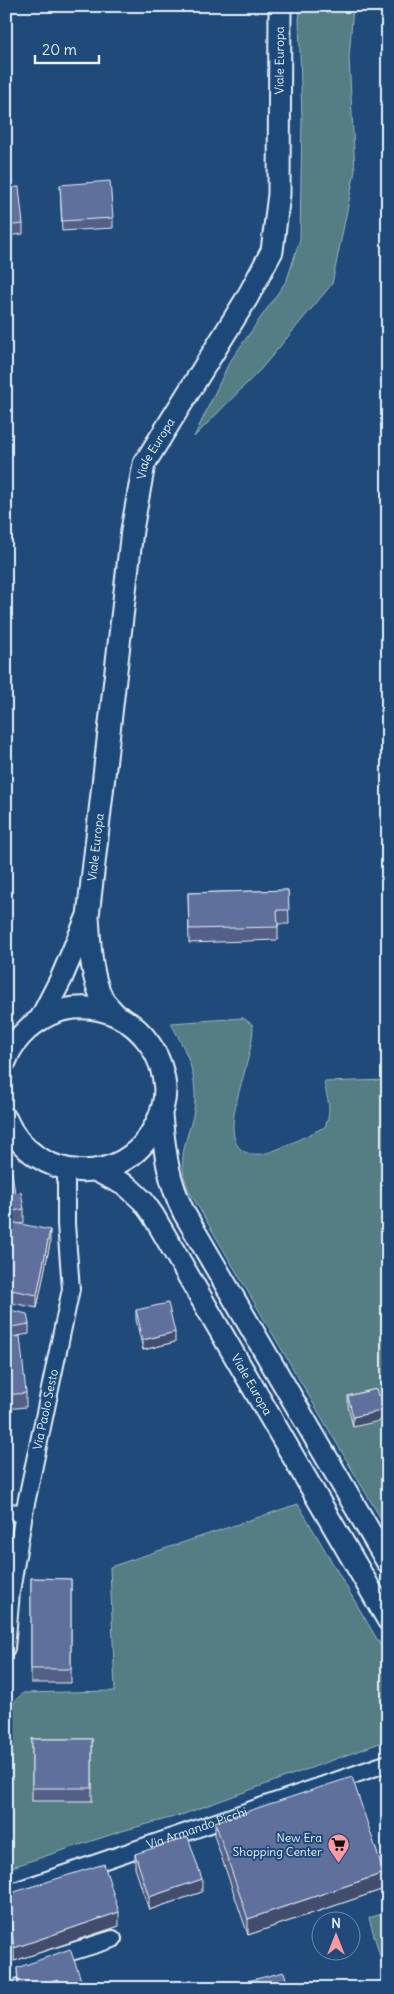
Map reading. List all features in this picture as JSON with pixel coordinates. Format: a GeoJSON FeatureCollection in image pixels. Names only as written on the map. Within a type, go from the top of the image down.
{"type":"FeatureCollection","features":[{"type":"Feature","properties":{"kind":"street","name":"Viale Europa"},"geometry":{"type":"LineString","coordinates":[[116,1015],[104,1001],[96,981],[91,957],[88,916],[132,530],[144,464],[247,298],[272,251],[279,194],[280,6]]}},
{"type":"Feature","properties":{"kind":"street","name":"Viale Europa"},"geometry":{"type":"LineString","coordinates":[[40,1020],[61,979],[88,916]]}},
{"type":"Feature","properties":{"kind":"street"},"geometry":{"type":"LineString","coordinates":[[6,1060],[8,1053],[22,1034],[40,1020],[54,1012],[77,1008],[101,1010],[116,1015],[136,1027],[152,1046],[162,1068],[165,1091],[161,1115],[166,1166],[174,1192],[184,1213],[388,1564]]}},
{"type":"Feature","properties":{"kind":"street"},"geometry":{"type":"LineString","coordinates":[[6,1119],[10,1129],[21,1144],[35,1156],[50,1165],[66,1170],[95,1170],[116,1164],[136,1152],[151,1135],[161,1115]]}},
{"type":"Feature","properties":{"kind":"street"},"geometry":{"type":"LineString","coordinates":[[6,1152],[35,1156]]}},
{"type":"Feature","properties":{"kind":"street","name":"Via Paolo Sesto"},"geometry":{"type":"LineString","coordinates":[[6,1648],[10,1576],[71,1289],[66,1224],[66,1170]]}},
{"type":"Feature","properties":{"kind":"street","name":"Viale Europa"},"geometry":{"type":"LineString","coordinates":[[95,1170],[127,1186],[143,1201],[153,1215],[388,1620]]}},
{"type":"Feature","properties":{"kind":"street"},"geometry":{"type":"LineString","coordinates":[[6,1512],[24,1513]]}},
{"type":"Feature","properties":{"kind":"street","name":"Via Armando Picchi"},"geometry":{"type":"LineString","coordinates":[[6,1894],[388,1763]]}},
{"type":"Feature","properties":{"kind":"street"},"geometry":{"type":"LineString","coordinates":[[6,1972],[113,1939]]}},
{"type":"Feature","properties":{"kind":"green space"},"geometry":{"type":"Polygon","coordinates":[[[301,6],[353,6],[349,58],[355,171],[332,284],[261,369],[194,437],[229,363],[287,280],[300,239],[302,119],[299,19],[301,6]]]}},
{"type":"Feature","properties":{"kind":"green space"},"geometry":{"type":"Polygon","coordinates":[[[243,1018],[253,1025],[253,1031],[233,1124],[234,1137],[239,1147],[247,1153],[268,1153],[325,1127],[329,1109],[324,1082],[388,1080],[388,1531],[189,1191],[184,1176],[184,1152],[195,1106],[195,1092],[193,1073],[171,1023],[243,1018]]]}},
{"type":"Feature","properties":{"kind":"green space"},"geometry":{"type":"Polygon","coordinates":[[[298,1504],[388,1658],[388,1740],[181,1815],[122,1831],[6,1869],[6,1788],[13,1703],[23,1693],[115,1691],[110,1567],[298,1504]]]}},
{"type":"Feature","properties":{"kind":"green space"},"geometry":{"type":"Polygon","coordinates":[[[388,1912],[388,1984],[369,1918],[388,1912]]]}},
{"type":"Feature","properties":{"kind":"building"},"geometry":{"type":"Polygon","coordinates":[[[110,181],[113,218],[62,221],[60,185],[110,181]]]}},
{"type":"Feature","properties":{"kind":"building"},"geometry":{"type":"Polygon","coordinates":[[[19,187],[23,224],[6,226],[6,188],[19,187]]]}},
{"type":"Feature","properties":{"kind":"building"},"geometry":{"type":"Polygon","coordinates":[[[288,890],[289,910],[277,910],[278,927],[189,929],[188,893],[288,890]]]}},
{"type":"Feature","properties":{"kind":"building"},"geometry":{"type":"Polygon","coordinates":[[[12,1172],[15,1193],[21,1192],[24,1209],[6,1212],[6,1173],[12,1172]]]}},
{"type":"Feature","properties":{"kind":"building"},"geometry":{"type":"Polygon","coordinates":[[[6,1221],[50,1230],[37,1295],[6,1289],[6,1221]]]}},
{"type":"Feature","properties":{"kind":"building"},"geometry":{"type":"Polygon","coordinates":[[[168,1303],[175,1332],[143,1340],[136,1310],[168,1303]]]}},
{"type":"Feature","properties":{"kind":"building"},"geometry":{"type":"Polygon","coordinates":[[[6,1309],[27,1314],[29,1324],[6,1328],[6,1309]]]}},
{"type":"Feature","properties":{"kind":"building"},"geometry":{"type":"Polygon","coordinates":[[[20,1336],[26,1393],[6,1395],[6,1338],[20,1336]]]}},
{"type":"Feature","properties":{"kind":"building"},"geometry":{"type":"Polygon","coordinates":[[[376,1389],[378,1396],[388,1393],[388,1409],[353,1417],[348,1396],[376,1389]]]}},
{"type":"Feature","properties":{"kind":"building"},"geometry":{"type":"Polygon","coordinates":[[[31,1578],[71,1579],[71,1669],[31,1669],[31,1578]]]}},
{"type":"Feature","properties":{"kind":"building"},"geometry":{"type":"Polygon","coordinates":[[[32,1739],[92,1739],[92,1788],[32,1788],[32,1739]]]}},
{"type":"Feature","properties":{"kind":"building"},"geometry":{"type":"Polygon","coordinates":[[[352,1777],[384,1873],[248,1919],[215,1822],[352,1777]]]}},
{"type":"Feature","properties":{"kind":"building"},"geometry":{"type":"Polygon","coordinates":[[[188,1837],[202,1879],[149,1897],[135,1854],[188,1837]]]}},
{"type":"Feature","properties":{"kind":"building"},"geometry":{"type":"Polygon","coordinates":[[[104,1864],[119,1912],[14,1948],[8,1894],[104,1864]]]}},
{"type":"Feature","properties":{"kind":"building"},"geometry":{"type":"Polygon","coordinates":[[[70,1949],[84,1988],[19,1988],[17,1968],[70,1949]]]}},
{"type":"Feature","properties":{"kind":"building"},"geometry":{"type":"Polygon","coordinates":[[[284,1972],[289,1988],[241,1988],[250,1985],[248,1981],[284,1972]]]}},
{"type":"Feature","properties":{"kind":"place","name":"New Era Shopping Center"},"geometry":{"type":"Point","coordinates":[338,1864]}}]}
